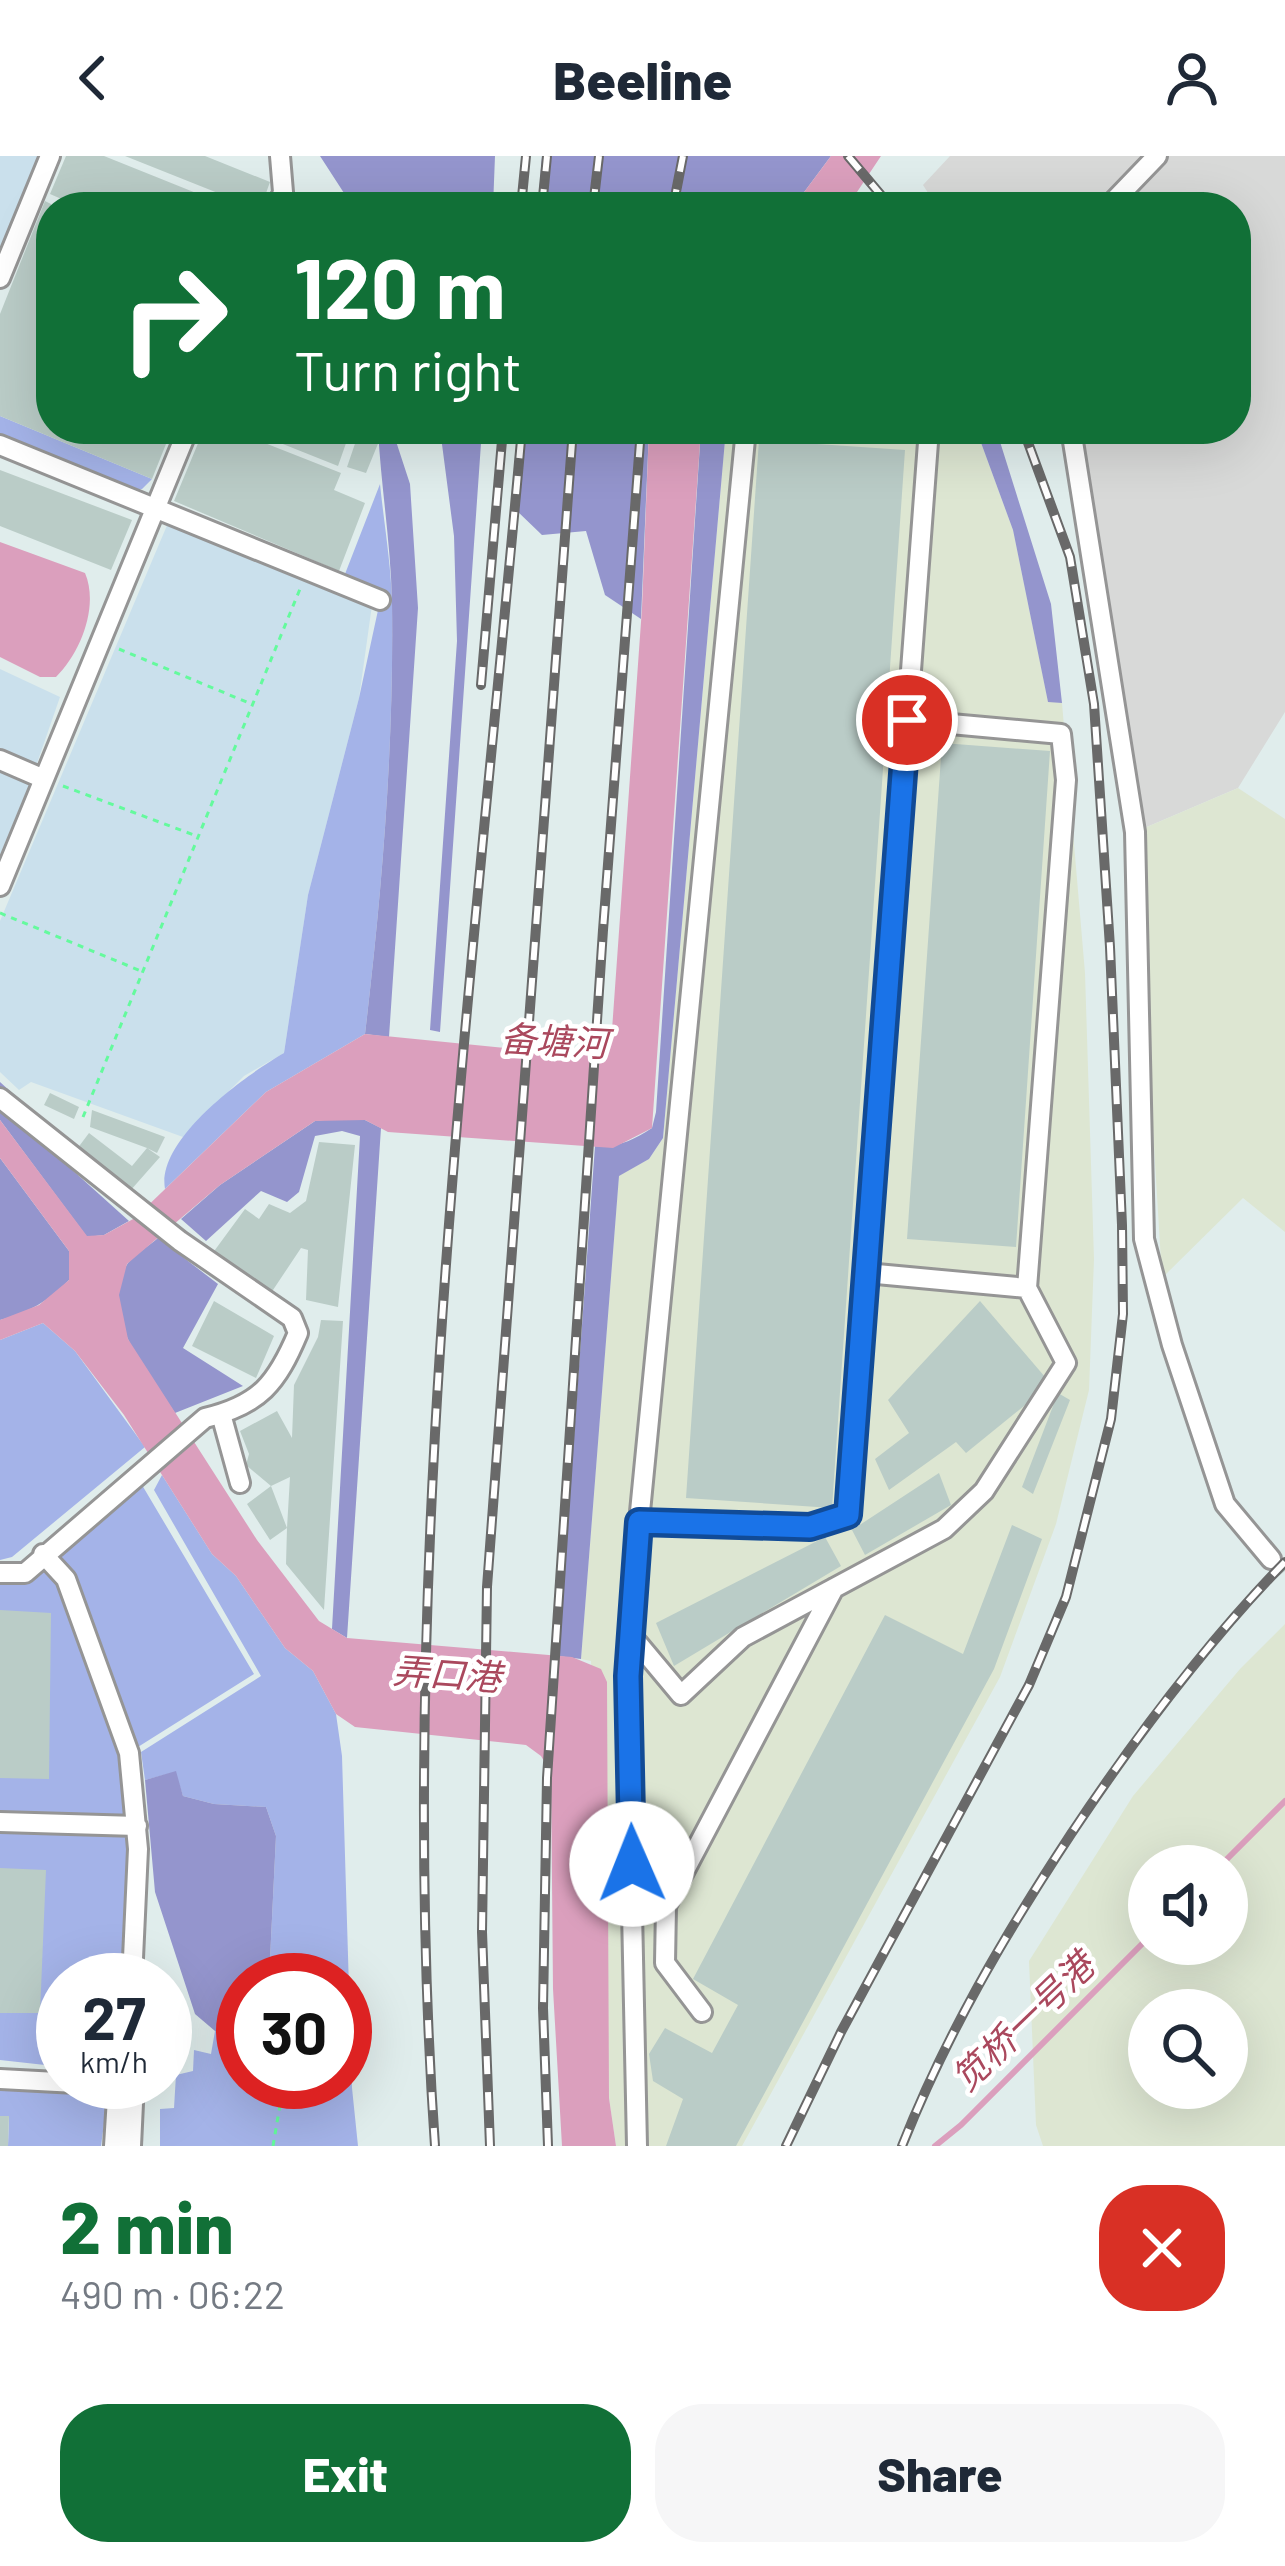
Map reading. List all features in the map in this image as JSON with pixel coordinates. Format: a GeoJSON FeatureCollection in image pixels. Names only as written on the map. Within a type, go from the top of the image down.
{"type":"FeatureCollection","features":[{"type":"Feature","properties":{"kind":"street"},"geometry":{"type":"LineString","coordinates":[[0,278],[50,156]]}},
{"type":"Feature","properties":{"kind":"street"},"geometry":{"type":"LineString","coordinates":[[280,156],[283,192]]}},
{"type":"Feature","properties":{"kind":"street"},"geometry":{"type":"LineString","coordinates":[[1122,192],[1157,156]]}},
{"type":"Feature","properties":{"kind":"street"},"geometry":{"type":"LineString","coordinates":[[0,886],[182,444]]}},
{"type":"Feature","properties":{"kind":"street"},"geometry":{"type":"LineString","coordinates":[[637,2146],[628,1699],[631,1634],[745,444]]}},
{"type":"Feature","properties":{"kind":"street"},"geometry":{"type":"LineString","coordinates":[[639,1522],[810,1527],[848,1515],[928,444]]}},
{"type":"Feature","properties":{"kind":"street"},"geometry":{"type":"LineString","coordinates":[[1073,444],[1135,832],[1144,1239],[1172,1345],[1225,1504],[1271,1558]]}},
{"type":"Feature","properties":{"kind":"street"},"geometry":{"type":"LineString","coordinates":[[0,445],[380,600]]}},
{"type":"Feature","properties":{"kind":"street"},"geometry":{"type":"LineString","coordinates":[[631,1634],[682,1695],[743,1637],[944,1529],[984,1492],[1066,1364],[1027,1288],[1066,780],[1060,734],[907,720]]}},
{"type":"Feature","properties":{"kind":"street"},"geometry":{"type":"LineString","coordinates":[[0,760],[44,779]]}},
{"type":"Feature","properties":{"kind":"street"},"geometry":{"type":"LineString","coordinates":[[0,1098],[180,1241],[292,1318],[298,1333],[276,1381],[232,1412],[213,1416],[144,1467],[25,1573],[0,1573]]}},
{"type":"Feature","properties":{"kind":"street"},"geometry":{"type":"LineString","coordinates":[[866,1273],[1027,1288]]}},
{"type":"Feature","properties":{"kind":"street"},"geometry":{"type":"LineString","coordinates":[[213,1416],[240,1483]]}},
{"type":"Feature","properties":{"kind":"street"},"geometry":{"type":"LineString","coordinates":[[44,1554],[66,1579],[129,1754],[137,1826],[132,1953]]}},
{"type":"Feature","properties":{"kind":"street"},"geometry":{"type":"LineString","coordinates":[[702,2012],[665,1963],[666,1906],[834,1588]]}},
{"type":"Feature","properties":{"kind":"street"},"geometry":{"type":"LineString","coordinates":[[0,1822],[137,1826]]}},
{"type":"Feature","properties":{"kind":"street"},"geometry":{"type":"LineString","coordinates":[[0,2079],[36,2080]]}},
{"type":"Feature","properties":{"kind":"street"},"geometry":{"type":"LineString","coordinates":[[114,2146],[121,2109]]}},
{"type":"Feature","properties":{"kind":"street"},"geometry":{"type":"LineString","coordinates":[[127,2109],[131,2146]]}},
{"type":"Feature","properties":{"kind":"path"},"geometry":{"type":"LineString","coordinates":[[83,1117],[308,571]]}},
{"type":"Feature","properties":{"kind":"path"},"geometry":{"type":"LineString","coordinates":[[101,641],[250,704]]}},
{"type":"Feature","properties":{"kind":"path"},"geometry":{"type":"LineString","coordinates":[[44,779],[196,836]]}},
{"type":"Feature","properties":{"kind":"path"},"geometry":{"type":"LineString","coordinates":[[0,914],[141,971]]}},
{"type":"Feature","properties":{"kind":"path"},"geometry":{"type":"LineString","coordinates":[[273,2146],[279,2109]]}},
{"type":"Feature","properties":{"kind":"shaded area"},"geometry":{"type":"Polygon","coordinates":[[[0,156],[38,156],[0,250],[0,156]]]}},
{"type":"Feature","properties":{"kind":"shaded area"},"geometry":{"type":"Polygon","coordinates":[[[320,156],[495,156],[494,192],[343,192],[320,156]]]}},
{"type":"Feature","properties":{"kind":"shaded area"},"geometry":{"type":"Polygon","coordinates":[[[542,156],[831,156],[804,192],[539,192],[542,156]]]}},
{"type":"Feature","properties":{"kind":"shaded area"},"geometry":{"type":"Polygon","coordinates":[[[950,156],[1285,156],[1285,712],[1238,788],[1135,832],[1119,668],[1074,444],[1251,444],[1251,192],[927,192],[923,185],[950,156]]]}},
{"type":"Feature","properties":{"kind":"shaded area"},"geometry":{"type":"Polygon","coordinates":[[[0,416],[36,431],[36,444],[68,444],[152,479],[133,491],[0,435],[0,416]]]}},
{"type":"Feature","properties":{"kind":"shaded area"},"geometry":{"type":"Polygon","coordinates":[[[379,444],[397,444],[410,484],[418,608],[389,1037],[365,1034],[389,765],[391,581],[379,444]]]}},
{"type":"Feature","properties":{"kind":"shaded area"},"geometry":{"type":"Polygon","coordinates":[[[442,444],[481,444],[440,1032],[430,1030],[457,641],[454,536],[442,444]]]}},
{"type":"Feature","properties":{"kind":"shaded area"},"geometry":{"type":"Polygon","coordinates":[[[521,444],[648,444],[641,619],[605,595],[586,531],[542,535],[516,510],[521,444]]]}},
{"type":"Feature","properties":{"kind":"shaded area"},"geometry":{"type":"Polygon","coordinates":[[[700,444],[725,444],[663,1138],[649,1159],[619,1176],[581,1659],[558,1656],[595,1146],[638,1136],[652,1128],[700,444]]]}},
{"type":"Feature","properties":{"kind":"shaded area"},"geometry":{"type":"Polygon","coordinates":[[[725,444],[981,444],[1013,530],[1048,701],[1062,703],[1085,973],[1094,1259],[1089,1390],[1056,1524],[1000,1677],[742,2146],[616,2146],[609,2098],[591,1661],[581,1659],[619,1175],[649,1159],[663,1138],[725,444]]]}},
{"type":"Feature","properties":{"kind":"shaded area"},"geometry":{"type":"Polygon","coordinates":[[[981,444],[1001,444],[1051,604],[1062,703],[1048,702],[1013,530],[981,444]]]}},
{"type":"Feature","properties":{"kind":"shaded area"},"geometry":{"type":"Polygon","coordinates":[[[380,484],[391,588],[391,711],[382,873],[365,1034],[266,1092],[165,1189],[174,1150],[189,1130],[227,1093],[284,1053],[308,895],[380,601],[338,592],[380,484]]]}},
{"type":"Feature","properties":{"kind":"shaded area"},"geometry":{"type":"Polygon","coordinates":[[[168,523],[372,605],[359,698],[308,895],[284,1053],[244,1076],[183,1137],[31,1082],[19,1090],[0,1072],[0,921],[168,523]]]}},
{"type":"Feature","properties":{"kind":"shaded area"},"geometry":{"type":"Polygon","coordinates":[[[0,669],[60,697],[36,766],[0,751],[0,669]]]}},
{"type":"Feature","properties":{"kind":"shaded area"},"geometry":{"type":"Polygon","coordinates":[[[0,772],[29,785],[0,855],[0,772]]]}},
{"type":"Feature","properties":{"kind":"shaded area"},"geometry":{"type":"Polygon","coordinates":[[[1238,788],[1285,819],[1285,1232],[1243,1198],[1162,1278],[1135,832],[1238,788]]]}},
{"type":"Feature","properties":{"kind":"shaded area"},"geometry":{"type":"Polygon","coordinates":[[[0,1082],[32,1111],[30,1132],[129,1221],[104,1235],[87,1237],[0,1120],[0,1082]]]}},
{"type":"Feature","properties":{"kind":"shaded area"},"geometry":{"type":"Polygon","coordinates":[[[365,1120],[381,1128],[347,1638],[332,1629],[360,1136],[342,1131],[315,1136],[299,1192],[287,1202],[261,1191],[206,1241],[181,1219],[220,1185],[315,1121],[365,1120]]]}},
{"type":"Feature","properties":{"kind":"shaded area"},"geometry":{"type":"Polygon","coordinates":[[[0,1158],[69,1251],[69,1280],[38,1305],[0,1320],[0,1158]]]}},
{"type":"Feature","properties":{"kind":"shaded area"},"geometry":{"type":"Polygon","coordinates":[[[158,1238],[218,1284],[183,1348],[243,1386],[175,1413],[129,1342],[117,1302],[128,1263],[158,1238]]]}},
{"type":"Feature","properties":{"kind":"shaded area"},"geometry":{"type":"Polygon","coordinates":[[[43,1323],[75,1351],[145,1447],[12,1557],[0,1560],[0,1340],[43,1323]]]}},
{"type":"Feature","properties":{"kind":"shaded area"},"geometry":{"type":"Polygon","coordinates":[[[162,1475],[212,1554],[236,1576],[285,1648],[313,1671],[336,1714],[342,1756],[348,1953],[270,1953],[276,1836],[266,1807],[214,1804],[183,1796],[175,1772],[145,1780],[141,1752],[261,1676],[154,1490],[162,1475]]]}},
{"type":"Feature","properties":{"kind":"shaded area"},"geometry":{"type":"Polygon","coordinates":[[[142,1485],[254,1674],[122,1757],[131,1846],[123,1953],[36,1953],[36,2064],[0,2060],[0,1568],[43,1568],[142,1485]]]}},
{"type":"Feature","properties":{"kind":"shaded area"},"geometry":{"type":"Polygon","coordinates":[[[1285,1624],[1285,2146],[1043,2146],[1036,2125],[1029,1961],[1133,1796],[1240,1669],[1285,1624]]]}},
{"type":"Feature","properties":{"kind":"shaded area"},"geometry":{"type":"Polygon","coordinates":[[[176,1771],[183,1796],[214,1804],[266,1807],[276,1836],[270,1953],[216,1953],[216,2031],[195,2014],[192,1953],[175,1953],[155,1892],[145,1780],[176,1771]]]}},
{"type":"Feature","properties":{"kind":"shaded area"},"geometry":{"type":"Polygon","coordinates":[[[215,2031],[216,2109],[354,2109],[358,2146],[160,2146],[160,2109],[192,2109],[194,2050],[211,2054],[215,2031]]]}},
{"type":"Feature","properties":{"kind":"shaded area"},"geometry":{"type":"Polygon","coordinates":[[[0,2085],[36,2088],[36,2109],[106,2109],[101,2146],[8,2146],[9,2117],[0,2116],[0,2085]]]}},
{"type":"Feature","properties":{"kind":"water"},"geometry":{"type":"Polygon","coordinates":[[[831,156],[881,156],[857,192],[804,192],[831,156]]]}},
{"type":"Feature","properties":{"kind":"water","name":"弄口港"},"geometry":{"type":"Polygon","coordinates":[[[648,444],[700,444],[652,1128],[613,1148],[388,1132],[365,1120],[315,1121],[220,1185],[127,1264],[119,1295],[128,1339],[257,1540],[319,1621],[347,1638],[572,1657],[601,1669],[607,1682],[609,2098],[616,2146],[562,2146],[553,1989],[551,1773],[541,1756],[526,1745],[355,1727],[336,1714],[313,1671],[285,1648],[236,1576],[212,1554],[124,1415],[75,1351],[43,1323],[0,1340],[0,1320],[39,1305],[69,1280],[69,1251],[0,1158],[0,1120],[87,1236],[104,1235],[135,1218],[266,1092],[365,1034],[576,1055],[600,1049],[612,1030],[642,608],[648,444]]]}},
{"type":"Feature","properties":{"kind":"water"},"geometry":{"type":"Polygon","coordinates":[[[0,542],[85,573],[89,614],[73,655],[56,677],[40,677],[0,657],[0,542]]]}},
{"type":"Feature","properties":{"kind":"building"},"geometry":{"type":"Polygon","coordinates":[[[66,156],[104,156],[194,192],[51,192],[66,156]]]}},
{"type":"Feature","properties":{"kind":"building"},"geometry":{"type":"Polygon","coordinates":[[[125,156],[205,156],[270,182],[266,192],[215,192],[125,156]]]}},
{"type":"Feature","properties":{"kind":"building"},"geometry":{"type":"Polygon","coordinates":[[[36,224],[36,431],[0,416],[0,314],[36,224]]]}},
{"type":"Feature","properties":{"kind":"building"},"geometry":{"type":"Polygon","coordinates":[[[68,444],[166,444],[152,479],[68,444]]]}},
{"type":"Feature","properties":{"kind":"building"},"geometry":{"type":"Polygon","coordinates":[[[198,444],[267,444],[341,473],[334,490],[365,503],[339,571],[174,501],[198,444]]]}},
{"type":"Feature","properties":{"kind":"building"},"geometry":{"type":"Polygon","coordinates":[[[283,444],[346,444],[338,466],[283,444]]]}},
{"type":"Feature","properties":{"kind":"building"},"geometry":{"type":"Polygon","coordinates":[[[355,444],[378,444],[366,473],[347,467],[355,444]]]}},
{"type":"Feature","properties":{"kind":"building"},"geometry":{"type":"Polygon","coordinates":[[[759,444],[905,450],[832,1508],[686,1498],[759,444]]]}},
{"type":"Feature","properties":{"kind":"building"},"geometry":{"type":"Polygon","coordinates":[[[0,470],[132,520],[111,570],[0,526],[0,470]]]}},
{"type":"Feature","properties":{"kind":"building"},"geometry":{"type":"Polygon","coordinates":[[[942,743],[1050,751],[1016,1247],[907,1239],[942,743]]]}},
{"type":"Feature","properties":{"kind":"building"},"geometry":{"type":"Polygon","coordinates":[[[50,1093],[79,1107],[74,1119],[44,1105],[50,1093]]]}},
{"type":"Feature","properties":{"kind":"building"},"geometry":{"type":"Polygon","coordinates":[[[92,1110],[165,1137],[157,1153],[90,1127],[92,1110]]]}},
{"type":"Feature","properties":{"kind":"building"},"geometry":{"type":"Polygon","coordinates":[[[89,1133],[132,1166],[147,1148],[160,1157],[130,1191],[77,1149],[89,1133]]]}},
{"type":"Feature","properties":{"kind":"building"},"geometry":{"type":"Polygon","coordinates":[[[319,1142],[355,1145],[338,1307],[306,1300],[308,1250],[301,1248],[271,1293],[212,1254],[245,1209],[259,1219],[269,1204],[290,1213],[306,1201],[319,1142]]]}},
{"type":"Feature","properties":{"kind":"building"},"geometry":{"type":"Polygon","coordinates":[[[214,1301],[274,1336],[256,1378],[192,1346],[214,1301]]]}},
{"type":"Feature","properties":{"kind":"building"},"geometry":{"type":"Polygon","coordinates":[[[980,1301],[1051,1384],[966,1453],[956,1442],[889,1490],[875,1459],[909,1433],[888,1400],[980,1301]]]}},
{"type":"Feature","properties":{"kind":"building"},"geometry":{"type":"Polygon","coordinates":[[[321,1320],[343,1321],[324,1610],[286,1564],[290,1477],[271,1486],[246,1465],[249,1454],[240,1431],[277,1411],[292,1438],[294,1385],[318,1337],[321,1320]]]}},
{"type":"Feature","properties":{"kind":"building"},"geometry":{"type":"Polygon","coordinates":[[[1058,1393],[1070,1400],[1033,1494],[1022,1487],[1058,1393]]]}},
{"type":"Feature","properties":{"kind":"building"},"geometry":{"type":"Polygon","coordinates":[[[939,1473],[951,1505],[865,1555],[852,1530],[939,1473]]]}},
{"type":"Feature","properties":{"kind":"building"},"geometry":{"type":"Polygon","coordinates":[[[271,1486],[287,1528],[270,1540],[247,1504],[271,1486]]]}},
{"type":"Feature","properties":{"kind":"building"},"geometry":{"type":"Polygon","coordinates":[[[1012,1525],[1042,1539],[994,1669],[736,2146],[666,2146],[683,2099],[653,2081],[649,2054],[665,2028],[712,2053],[738,2005],[693,1979],[885,1615],[963,1654],[1012,1525]]]}},
{"type":"Feature","properties":{"kind":"building"},"geometry":{"type":"Polygon","coordinates":[[[825,1537],[841,1566],[674,1666],[656,1623],[825,1537]]]}},
{"type":"Feature","properties":{"kind":"building"},"geometry":{"type":"Polygon","coordinates":[[[0,1610],[51,1613],[49,1779],[0,1778],[0,1610]]]}},
{"type":"Feature","properties":{"kind":"building"},"geometry":{"type":"Polygon","coordinates":[[[0,1868],[46,1870],[43,1953],[36,1953],[36,2013],[0,2013],[0,1868]]]}},
{"type":"Feature","properties":{"kind":"building"},"geometry":{"type":"Polygon","coordinates":[[[0,2116],[9,2116],[8,2146],[0,2146],[0,2116]]]}},
{"type":"Feature","properties":{"kind":"waterway","name":"笕桥一号港"},"geometry":{"type":"LineString","coordinates":[[1241,1845],[1285,1801]]}},
{"type":"Feature","properties":{"kind":"waterway","name":"笕桥一号港"},"geometry":{"type":"LineString","coordinates":[[935,2146],[1128,1958]]}},
{"type":"Feature","properties":{"kind":"tunnel"},"geometry":{"type":"LineString","coordinates":[[1271,1559],[1285,1575]]}},
{"type":"Feature","properties":{"kind":"railway"},"geometry":{"type":"LineString","coordinates":[[522,192],[526,156]]}},
{"type":"Feature","properties":{"kind":"railway"},"geometry":{"type":"LineString","coordinates":[[543,192],[547,156]]}},
{"type":"Feature","properties":{"kind":"railway"},"geometry":{"type":"LineString","coordinates":[[595,192],[599,156]]}},
{"type":"Feature","properties":{"kind":"railway"},"geometry":{"type":"LineString","coordinates":[[676,192],[683,156]]}},
{"type":"Feature","properties":{"kind":"railway"},"geometry":{"type":"LineString","coordinates":[[848,156],[878,192]]}},
{"type":"Feature","properties":{"kind":"railway"},"geometry":{"type":"LineString","coordinates":[[481,685],[502,444]]}},
{"type":"Feature","properties":{"kind":"railway"},"geometry":{"type":"LineString","coordinates":[[435,2146],[425,1931],[432,1501],[462,1071],[521,444]]}},
{"type":"Feature","properties":{"kind":"railway"},"geometry":{"type":"LineString","coordinates":[[490,2146],[482,1932],[487,1587],[572,444]]}},
{"type":"Feature","properties":{"kind":"railway"},"geometry":{"type":"LineString","coordinates":[[548,2146],[543,2008],[547,1778],[640,444]]}},
{"type":"Feature","properties":{"kind":"railway"},"geometry":{"type":"LineString","coordinates":[[786,2146],[841,2032],[1029,1685],[1066,1597],[1111,1419],[1123,1314],[1122,1225],[1094,704],[1070,557],[1029,444]]}},
{"type":"Feature","properties":{"kind":"railway"},"geometry":{"type":"LineString","coordinates":[[902,2146],[978,1986],[1071,1834],[1172,1693],[1285,1562]]}},
{"type":"Feature","properties":{"kind":"route"},"geometry":{"type":"LineString","coordinates":[[632,1864],[628,1676],[639,1522],[810,1527],[848,1515],[907,720]]}},
{"type":"Feature","properties":{"kind":"water label","name":"备塘河"},"geometry":{"type":"Point","coordinates":[554,1041]}}]}
